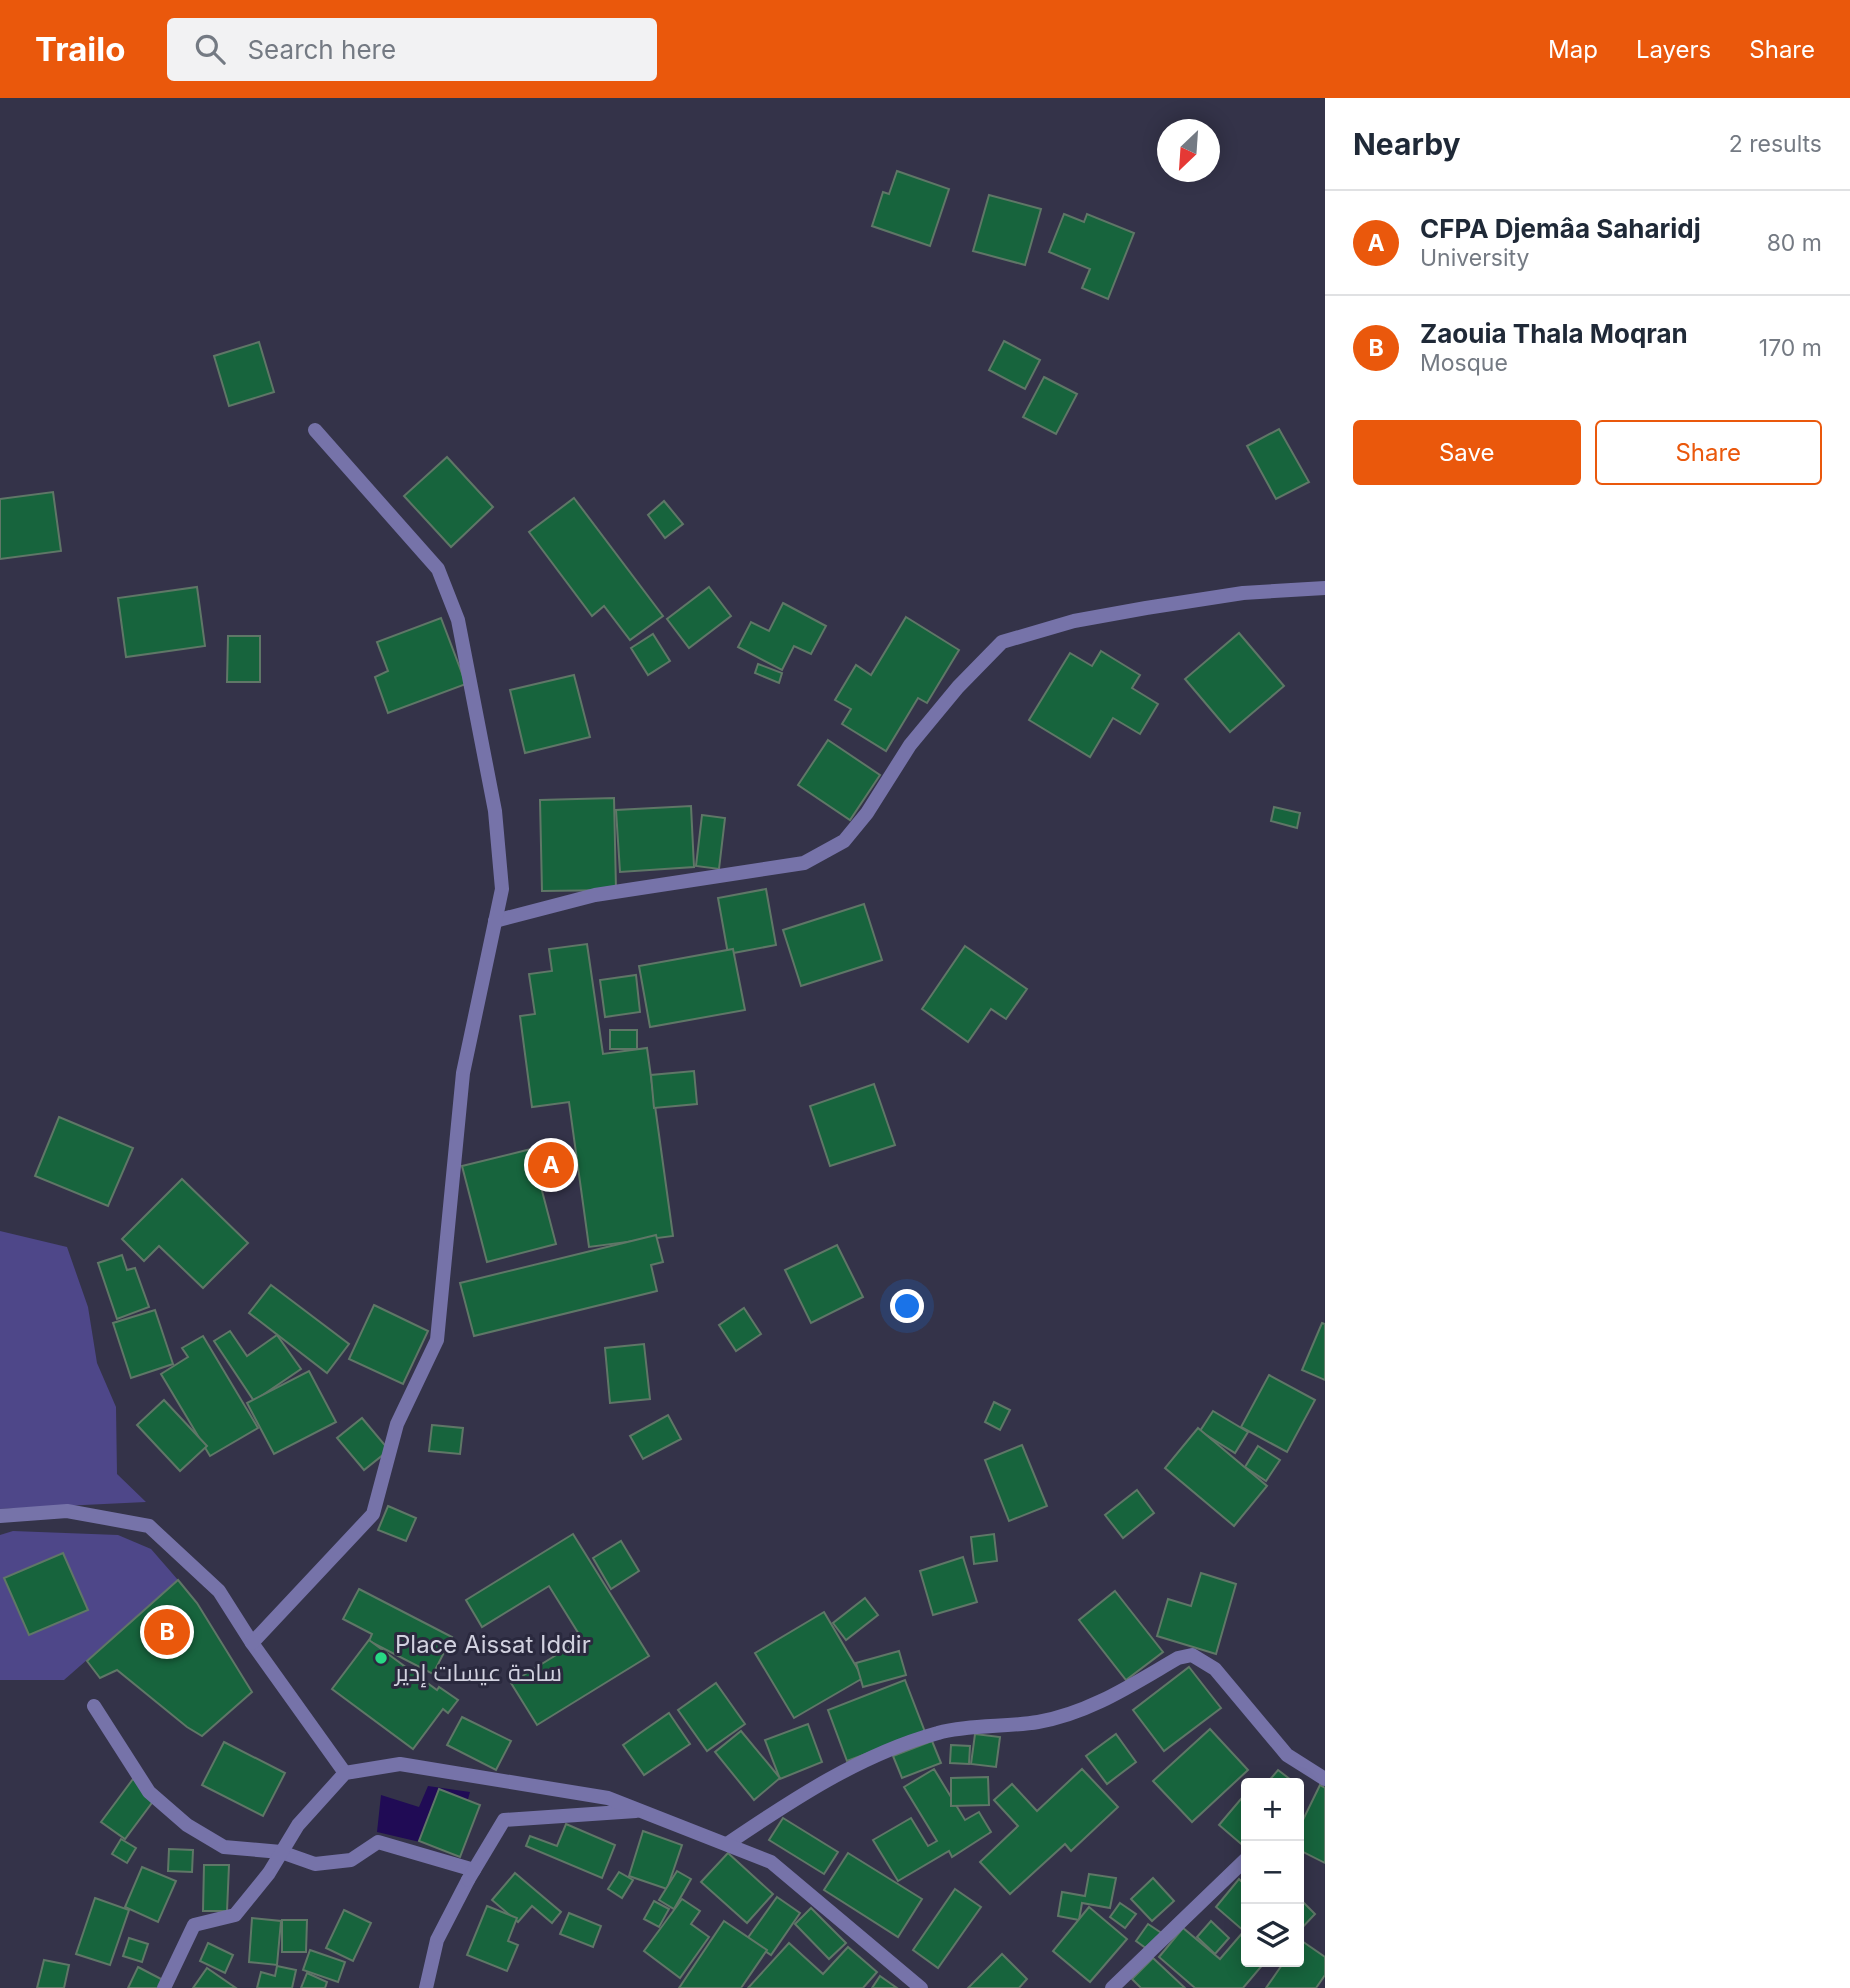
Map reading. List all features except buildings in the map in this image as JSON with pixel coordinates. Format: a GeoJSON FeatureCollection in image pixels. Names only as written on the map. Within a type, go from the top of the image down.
{"type":"FeatureCollection","features":[{"type":"Feature","properties":{"kind":"street"},"geometry":{"type":"LineString","coordinates":[[252,1643],[373,1514],[397,1424],[437,1340],[463,1073],[502,888],[495,811],[458,620],[438,569],[315,430]]}},
{"type":"Feature","properties":{"kind":"street"},"geometry":{"type":"LineString","coordinates":[[495,921],[595,895],[804,863],[844,841],[867,813],[910,745],[958,687],[1002,642],[1074,621],[1146,608],[1243,593],[1325,588]]}},
{"type":"Feature","properties":{"kind":"street"},"geometry":{"type":"LineString","coordinates":[[0,1516],[67,1511],[149,1526],[219,1591],[252,1643],[345,1773]]}},
{"type":"Feature","properties":{"kind":"street"},"geometry":{"type":"LineString","coordinates":[[726,1844],[824,1783],[881,1753],[940,1732],[1039,1722],[1078,1713],[1178,1658],[1192,1655],[1215,1668],[1287,1755],[1325,1779]]}},
{"type":"Feature","properties":{"kind":"street"},"geometry":{"type":"LineString","coordinates":[[94,1706],[149,1792],[187,1825],[225,1847],[281,1852],[315,1864],[351,1860],[378,1842],[471,1875]]}},
{"type":"Feature","properties":{"kind":"street"},"geometry":{"type":"LineString","coordinates":[[164,1988],[194,1925],[235,1915],[298,1825],[345,1773],[400,1764],[608,1798],[771,1862],[921,1988]]}},
{"type":"Feature","properties":{"kind":"street"},"geometry":{"type":"LineString","coordinates":[[426,1988],[438,1940],[471,1875],[504,1819],[644,1811]]}},
{"type":"Feature","properties":{"kind":"street"},"geometry":{"type":"LineString","coordinates":[[1112,1988],[1241,1864]]}},
{"type":"Feature","properties":{"kind":"shaded area"},"geometry":{"type":"Polygon","coordinates":[[[0,1231],[67,1247],[88,1307],[97,1363],[116,1407],[117,1474],[146,1502],[0,1509],[0,1231]]]}},
{"type":"Feature","properties":{"kind":"shaded area"},"geometry":{"type":"Polygon","coordinates":[[[13,1531],[118,1535],[151,1549],[178,1580],[64,1680],[0,1680],[0,1535],[13,1531]]]}},
{"type":"Feature","properties":{"kind":"shaded area"},"geometry":{"type":"Polygon","coordinates":[[[428,1786],[470,1792],[454,1850],[377,1832],[381,1795],[419,1807],[428,1786]]]}},
{"type":"Feature","properties":{"kind":"place","name":"CFPA Djemâa Saharidj"},"geometry":{"type":"Point","coordinates":[551,1165]}},
{"type":"Feature","properties":{"kind":"place","name":"Zaouia Thala Moqran"},"geometry":{"type":"Point","coordinates":[167,1632]}},
{"type":"Feature","properties":{"kind":"place","name":"Place Aissat Iddir ساحة عيسات إدير"},"geometry":{"type":"Point","coordinates":[381,1658]}}]}
